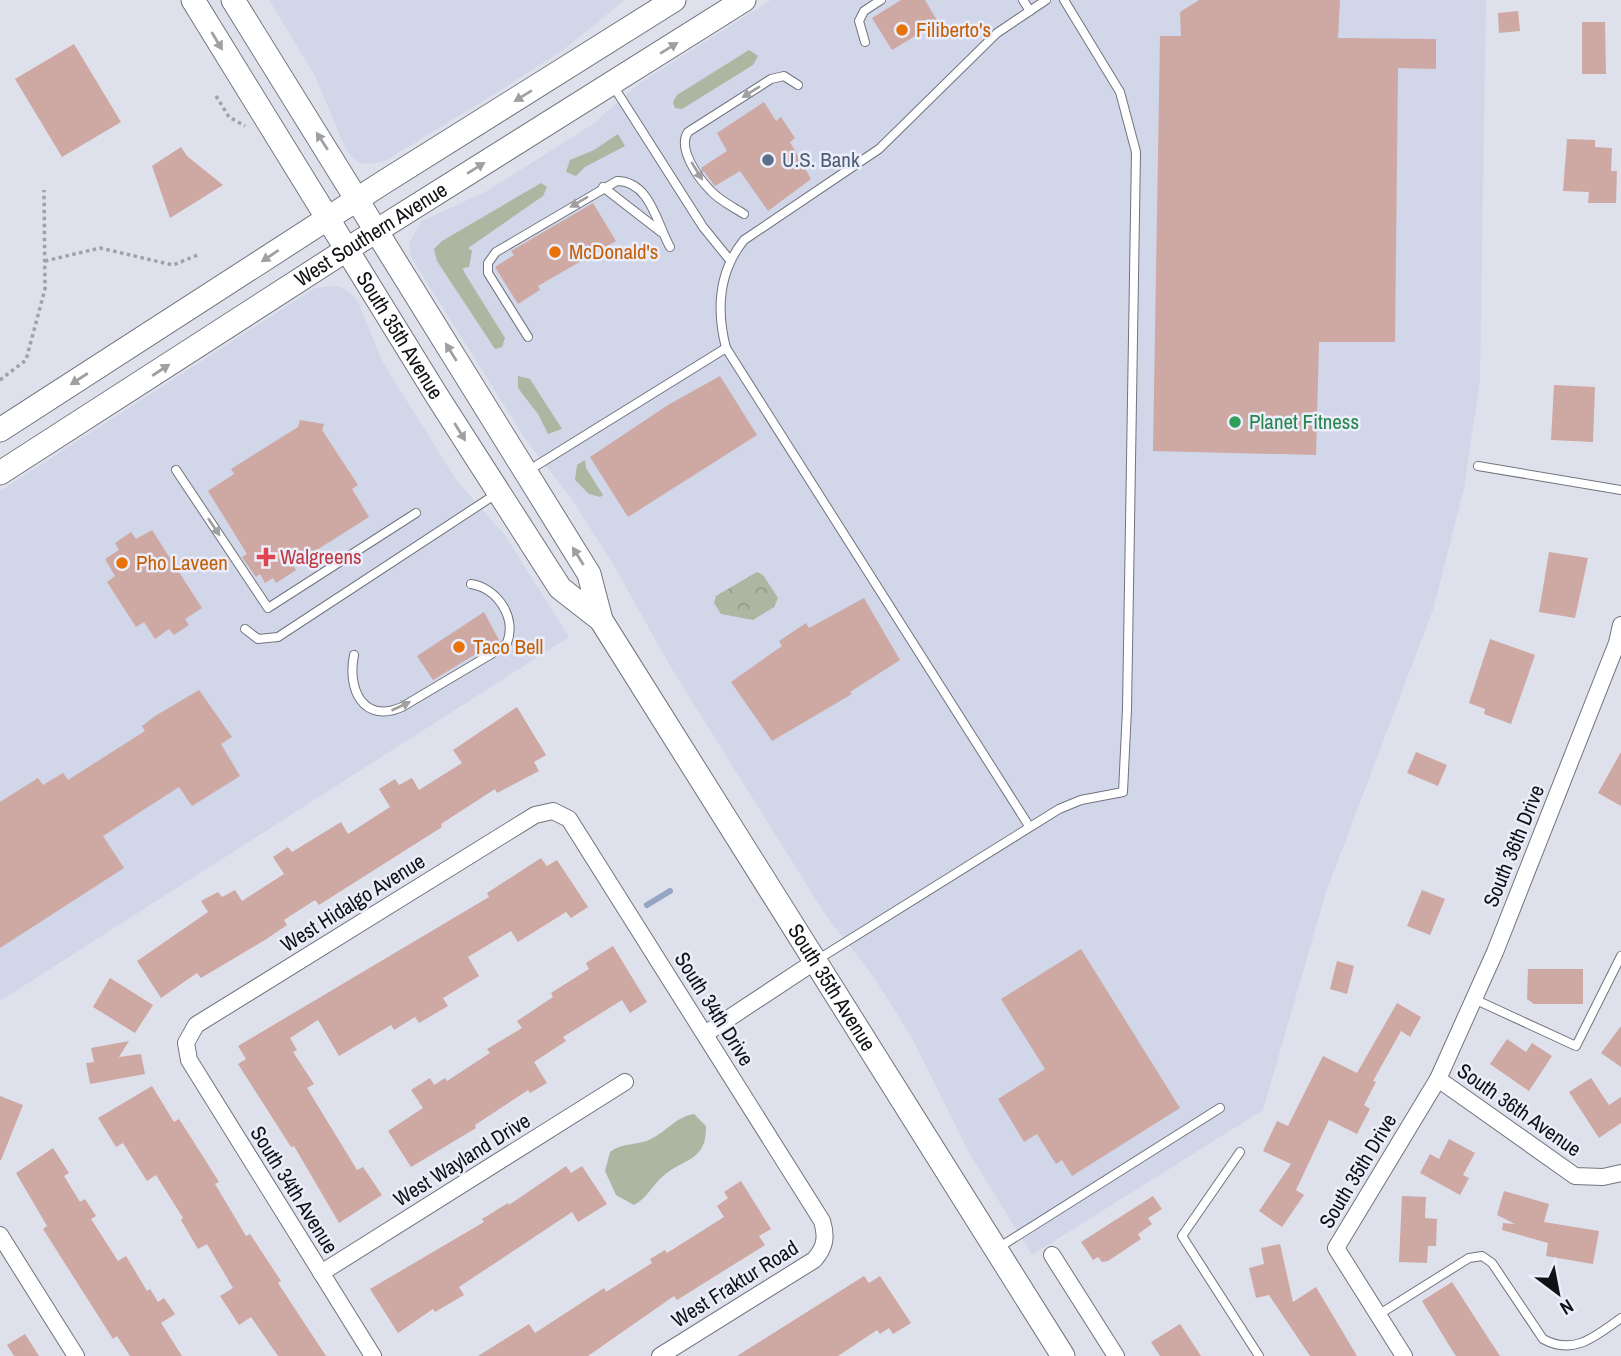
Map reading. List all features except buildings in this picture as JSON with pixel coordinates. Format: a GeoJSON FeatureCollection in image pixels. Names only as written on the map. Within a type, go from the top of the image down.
{"type":"FeatureCollection","features":[{"type":"Feature","properties":{"kind":"main road","name":"South 35th Avenue"},"geometry":{"type":"LineString","coordinates":[[193,0],[346,250],[560,588],[601,620]]}},
{"type":"Feature","properties":{"kind":"main road","name":"South 35th Avenue"},"geometry":{"type":"LineString","coordinates":[[233,0],[589,574],[601,620],[817,960],[1063,1356]]}},
{"type":"Feature","properties":{"kind":"main road","name":"West Southern Avenue"},"geometry":{"type":"LineString","coordinates":[[0,430],[327,218],[674,0]]}},
{"type":"Feature","properties":{"kind":"main road","name":"West Southern Avenue"},"geometry":{"type":"LineString","coordinates":[[0,473],[346,250],[744,0]]}},
{"type":"Feature","properties":{"kind":"street","name":"South 36th Drive"},"geometry":{"type":"LineString","coordinates":[[1438,1079],[1474,999],[1617,643],[1621,625]]}},
{"type":"Feature","properties":{"kind":"street","name":"South 34th Drive"},"geometry":{"type":"LineString","coordinates":[[553,811],[569,819],[822,1221],[825,1241]]}},
{"type":"Feature","properties":{"kind":"street","name":"West Hidalgo Avenue"},"geometry":{"type":"LineString","coordinates":[[186,1043],[196,1025],[535,815],[553,811]]}},
{"type":"Feature","properties":{"kind":"street"},"geometry":{"type":"LineString","coordinates":[[705,1034],[817,960]]}},
{"type":"Feature","properties":{"kind":"street","name":"South 34th Avenue"},"geometry":{"type":"LineString","coordinates":[[186,1043],[189,1060],[373,1356]]}},
{"type":"Feature","properties":{"kind":"street","name":"South 36th Avenue"},"geometry":{"type":"LineString","coordinates":[[1438,1079],[1574,1176],[1603,1177],[1621,1174]]}},
{"type":"Feature","properties":{"kind":"street","name":"South 35th Drive"},"geometry":{"type":"LineString","coordinates":[[1404,1356],[1336,1248],[1438,1079]]}},
{"type":"Feature","properties":{"kind":"street","name":"West Wayland Drive"},"geometry":{"type":"LineString","coordinates":[[321,1273],[625,1082]]}},
{"type":"Feature","properties":{"kind":"street"},"geometry":{"type":"LineString","coordinates":[[0,1235],[76,1356]]}},
{"type":"Feature","properties":{"kind":"street","name":"West Fraktur Road"},"geometry":{"type":"LineString","coordinates":[[660,1356],[814,1260],[825,1241]]}},
{"type":"Feature","properties":{"kind":"street"},"geometry":{"type":"LineString","coordinates":[[1052,1255],[1116,1356]]}},
{"type":"Feature","properties":{"kind":"lane"},"geometry":{"type":"LineString","coordinates":[[865,42],[859,21],[864,11],[881,0]]}},
{"type":"Feature","properties":{"kind":"lane"},"geometry":{"type":"LineString","coordinates":[[1023,0],[1030,11]]}},
{"type":"Feature","properties":{"kind":"lane"},"geometry":{"type":"LineString","coordinates":[[1029,826],[726,348],[720,305],[729,258],[754,232],[879,149],[1002,29],[1046,0]]}},
{"type":"Feature","properties":{"kind":"lane"},"geometry":{"type":"LineString","coordinates":[[817,960],[1029,826],[1081,800],[1123,792],[1136,152],[1120,92],[1064,0]]}},
{"type":"Feature","properties":{"kind":"lane"},"geometry":{"type":"LineString","coordinates":[[744,214],[711,192],[684,149],[683,139],[688,132],[771,79],[784,76],[798,85]]}},
{"type":"Feature","properties":{"kind":"lane"},"geometry":{"type":"LineString","coordinates":[[611,83],[703,227],[729,258]]}},
{"type":"Feature","properties":{"kind":"lane"},"geometry":{"type":"LineString","coordinates":[[528,337],[488,273],[488,263],[496,252],[617,181],[628,181],[638,188],[655,212],[661,232],[670,247]]}},
{"type":"Feature","properties":{"kind":"lane"},"geometry":{"type":"LineString","coordinates":[[603,187],[661,232]]}},
{"type":"Feature","properties":{"kind":"lane"},"geometry":{"type":"LineString","coordinates":[[526,472],[726,348]]}},
{"type":"Feature","properties":{"kind":"lane"},"geometry":{"type":"LineString","coordinates":[[1478,466],[1621,490]]}},
{"type":"Feature","properties":{"kind":"lane"},"geometry":{"type":"LineString","coordinates":[[176,470],[268,608],[416,513]]}},
{"type":"Feature","properties":{"kind":"lane"},"geometry":{"type":"LineString","coordinates":[[245,629],[258,639],[268,641],[278,637],[498,493]]}},
{"type":"Feature","properties":{"kind":"lane"},"geometry":{"type":"LineString","coordinates":[[354,655],[352,683],[360,698],[376,712],[386,712],[402,707],[493,653],[507,643],[510,623],[496,595],[484,586],[471,583]]}},
{"type":"Feature","properties":{"kind":"lane"},"geometry":{"type":"LineString","coordinates":[[1474,999],[1576,1046],[1621,956]]}},
{"type":"Feature","properties":{"kind":"lane"},"geometry":{"type":"LineString","coordinates":[[996,1248],[1220,1108]]}},
{"type":"Feature","properties":{"kind":"lane"},"geometry":{"type":"LineString","coordinates":[[1240,1152],[1182,1236],[1259,1356]]}},
{"type":"Feature","properties":{"kind":"lane"},"geometry":{"type":"LineString","coordinates":[[1378,1315],[1469,1258],[1482,1256],[1492,1263],[1543,1339],[1553,1346],[1566,1349],[1584,1343],[1621,1318]]}},
{"type":"Feature","properties":{"kind":"path"},"geometry":{"type":"LineString","coordinates":[[216,96],[229,117],[246,127]]}},
{"type":"Feature","properties":{"kind":"path"},"geometry":{"type":"LineString","coordinates":[[0,380],[26,360],[45,289],[44,190]]}},
{"type":"Feature","properties":{"kind":"path"},"geometry":{"type":"LineString","coordinates":[[45,261],[100,248],[173,265],[200,254]]}},
{"type":"Feature","properties":{"kind":"shaded area"},"geometry":{"type":"Polygon","coordinates":[[[269,0],[625,0],[563,50],[488,98],[385,161],[368,164],[359,163],[346,150],[315,76],[269,0]]]}},
{"type":"Feature","properties":{"kind":"shaded area"},"geometry":{"type":"Polygon","coordinates":[[[771,0],[1486,0],[1480,380],[1464,488],[1434,607],[1326,892],[1263,1110],[1032,1255],[968,1151],[912,1038],[875,979],[825,914],[670,666],[612,562],[570,497],[526,440],[411,257],[409,243],[422,221],[487,191],[593,124],[641,82],[771,0]]]}},
{"type":"Feature","properties":{"kind":"shaded area"},"geometry":{"type":"Polygon","coordinates":[[[337,286],[347,290],[357,300],[383,363],[457,481],[504,534],[569,637],[0,1001],[0,491],[315,288],[337,286]]]}},
{"type":"Feature","properties":{"kind":"green space"},"geometry":{"type":"Polygon","coordinates":[[[749,50],[758,56],[753,65],[682,109],[675,108],[673,102],[677,95],[749,50]]]}},
{"type":"Feature","properties":{"kind":"green space"},"geometry":{"type":"Polygon","coordinates":[[[618,134],[625,146],[585,167],[576,176],[566,172],[570,160],[594,150],[618,134]]]}},
{"type":"Feature","properties":{"kind":"green space"},"geometry":{"type":"Polygon","coordinates":[[[541,183],[547,187],[543,196],[468,248],[472,251],[469,267],[463,268],[464,272],[505,338],[502,347],[495,349],[437,261],[434,249],[442,241],[541,183]]]}},
{"type":"Feature","properties":{"kind":"green space"},"geometry":{"type":"Polygon","coordinates":[[[518,376],[530,379],[562,429],[548,434],[538,414],[518,388],[518,376]]]}},
{"type":"Feature","properties":{"kind":"green space"},"geometry":{"type":"Polygon","coordinates":[[[585,460],[586,468],[603,495],[600,497],[589,494],[575,480],[577,465],[585,460]]]}},
{"type":"Feature","properties":{"kind":"green space"},"geometry":{"type":"Polygon","coordinates":[[[757,572],[763,575],[778,598],[774,607],[753,620],[721,614],[714,603],[716,596],[757,572]]]}},
{"type":"Feature","properties":{"kind":"green space"},"geometry":{"type":"Polygon","coordinates":[[[694,1114],[706,1126],[705,1138],[698,1153],[662,1177],[634,1205],[616,1195],[605,1171],[610,1152],[651,1139],[682,1118],[694,1114]]]}},
{"type":"Feature","properties":{"kind":"waterway"},"geometry":{"type":"LineString","coordinates":[[647,905],[670,891]]}},
{"type":"Feature","properties":{"kind":"place","name":"Filiberto's"},"geometry":{"type":"Point","coordinates":[902,30]}},
{"type":"Feature","properties":{"kind":"place","name":"U.S. Bank"},"geometry":{"type":"Point","coordinates":[768,160]}},
{"type":"Feature","properties":{"kind":"place","name":"McDonald's"},"geometry":{"type":"Point","coordinates":[555,252]}},
{"type":"Feature","properties":{"kind":"place","name":"Planet Fitness"},"geometry":{"type":"Point","coordinates":[1235,422]}},
{"type":"Feature","properties":{"kind":"place","name":"Walgreens"},"geometry":{"type":"Point","coordinates":[266,557]}},
{"type":"Feature","properties":{"kind":"place","name":"Pho Laveen"},"geometry":{"type":"Point","coordinates":[122,563]}},
{"type":"Feature","properties":{"kind":"place","name":"Taco Bell"},"geometry":{"type":"Point","coordinates":[459,647]}}]}
